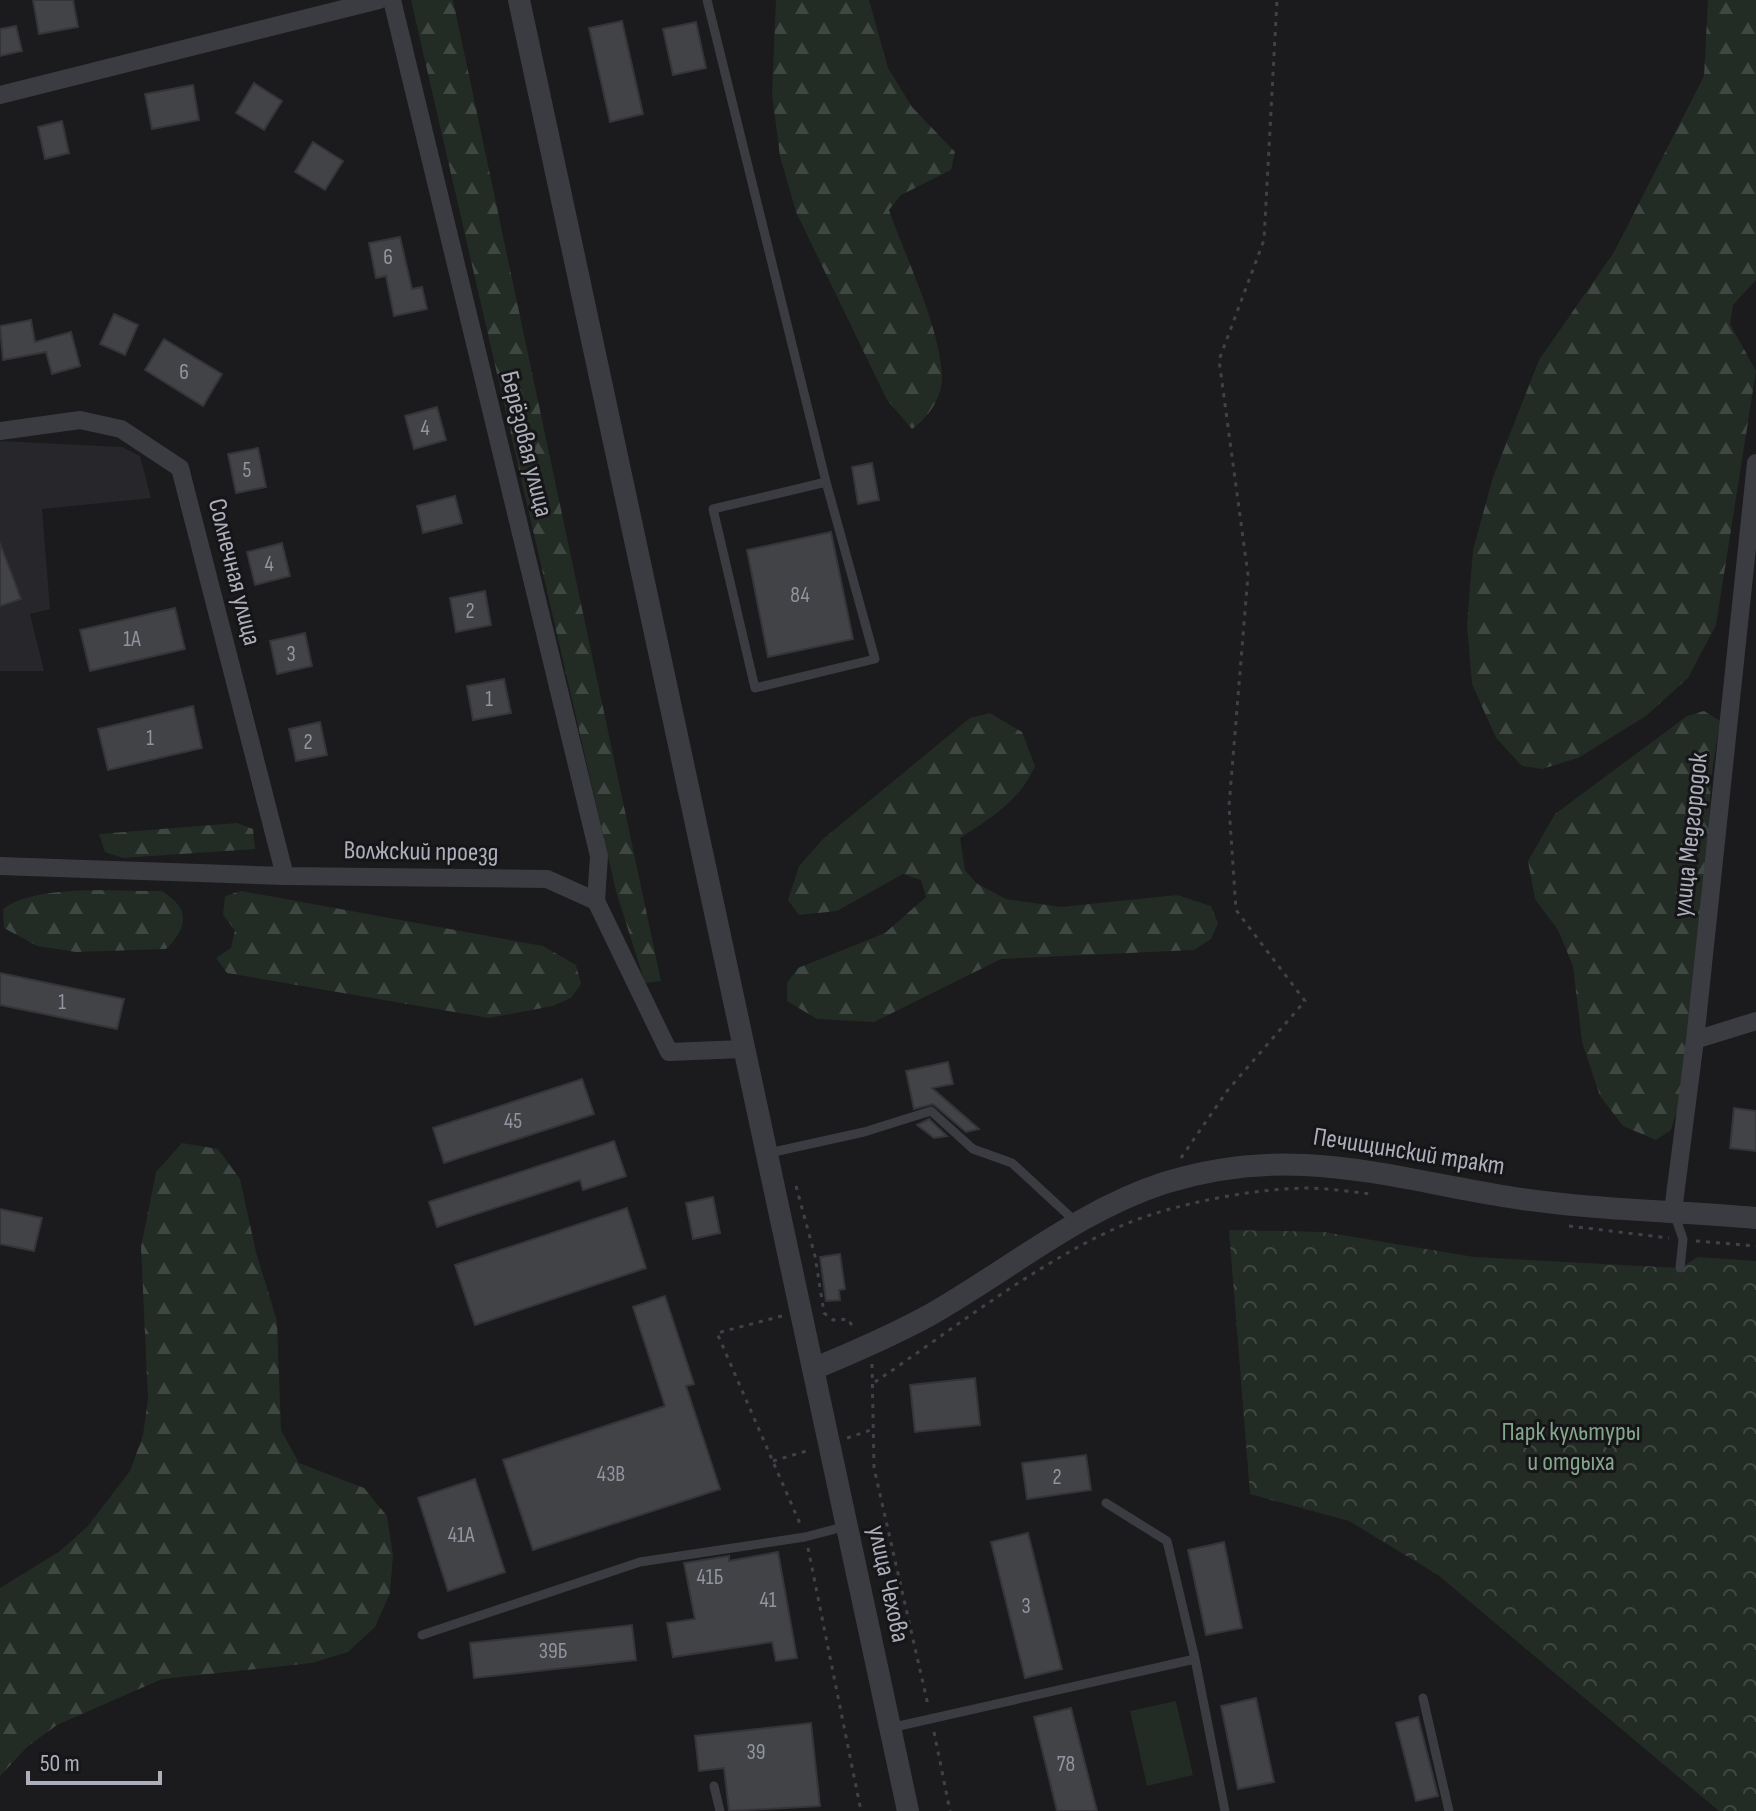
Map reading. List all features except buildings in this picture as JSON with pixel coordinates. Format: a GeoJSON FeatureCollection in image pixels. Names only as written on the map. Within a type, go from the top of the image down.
{"type":"FeatureCollection","features":[{"type":"Feature","properties":{"kind":"street"},"geometry":{"type":"LineString","coordinates":[[0,95],[379,0]]}},
{"type":"Feature","properties":{"kind":"street","name":"Берёзовая улица"},"geometry":{"type":"LineString","coordinates":[[392,0],[599,856],[596,901]]}},
{"type":"Feature","properties":{"kind":"street","name":"улица Чехова"},"geometry":{"type":"LineString","coordinates":[[519,0],[743,1049],[777,1152],[813,1369],[908,1811]]}},
{"type":"Feature","properties":{"kind":"street","name":"Солнечная улица"},"geometry":{"type":"LineString","coordinates":[[0,431],[80,420],[121,429],[180,468],[285,876]]}},
{"type":"Feature","properties":{"kind":"street","name":"улица Медгородок"},"geometry":{"type":"LineString","coordinates":[[1673,1211],[1695,1040],[1756,463]]}},
{"type":"Feature","properties":{"kind":"street","name":"Волжский проезд"},"geometry":{"type":"LineString","coordinates":[[0,866],[285,876],[547,879],[596,901]]}},
{"type":"Feature","properties":{"kind":"street"},"geometry":{"type":"LineString","coordinates":[[596,901],[669,1052],[743,1049]]}},
{"type":"Feature","properties":{"kind":"street"},"geometry":{"type":"LineString","coordinates":[[1695,1040],[1756,1021]]}},
{"type":"Feature","properties":{"kind":"street","name":"Печищинский тракт"},"geometry":{"type":"LineString","coordinates":[[813,1369],[928,1316],[1078,1223],[1163,1184],[1255,1164],[1311,1163],[1375,1171],[1510,1197],[1756,1218]]}},
{"type":"Feature","properties":{"kind":"lane"},"geometry":{"type":"LineString","coordinates":[[707,0],[826,482],[875,659],[755,688],[713,509],[826,482]]}},
{"type":"Feature","properties":{"kind":"lane"},"geometry":{"type":"LineString","coordinates":[[777,1152],[864,1132],[931,1111],[973,1149],[1012,1163],[1078,1223]]}},
{"type":"Feature","properties":{"kind":"lane"},"geometry":{"type":"LineString","coordinates":[[1673,1211],[1683,1239],[1680,1268]]}},
{"type":"Feature","properties":{"kind":"lane"},"geometry":{"type":"LineString","coordinates":[[1106,1503],[1167,1541],[1195,1659],[1225,1811]]}},
{"type":"Feature","properties":{"kind":"lane"},"geometry":{"type":"LineString","coordinates":[[422,1635],[640,1562],[805,1537],[847,1526]]}},
{"type":"Feature","properties":{"kind":"lane"},"geometry":{"type":"LineString","coordinates":[[890,1728],[1195,1659]]}},
{"type":"Feature","properties":{"kind":"lane"},"geometry":{"type":"LineString","coordinates":[[1423,1698],[1449,1811]]}},
{"type":"Feature","properties":{"kind":"lane"},"geometry":{"type":"LineString","coordinates":[[714,1786],[720,1811]]}},
{"type":"Feature","properties":{"kind":"path"},"geometry":{"type":"LineString","coordinates":[[1163,1184],[1227,1091],[1305,1001],[1236,910],[1229,806],[1248,575],[1219,360],[1264,240],[1277,0]]}},
{"type":"Feature","properties":{"kind":"path"},"geometry":{"type":"LineString","coordinates":[[777,1152],[815,1256],[824,1313],[833,1320],[848,1319],[875,1369],[874,1468],[950,1811]]}},
{"type":"Feature","properties":{"kind":"path"},"geometry":{"type":"LineString","coordinates":[[875,1382],[1044,1269],[1096,1239],[1149,1215],[1223,1199],[1306,1188],[1380,1195]]}},
{"type":"Feature","properties":{"kind":"path"},"geometry":{"type":"LineString","coordinates":[[1565,1226],[1756,1246]]}},
{"type":"Feature","properties":{"kind":"shaded area"},"geometry":{"type":"Polygon","coordinates":[[[0,441],[122,447],[140,456],[151,498],[42,509],[50,609],[30,614],[44,671],[0,671],[0,441]]]}},
{"type":"Feature","properties":{"kind":"green space"},"geometry":{"type":"Polygon","coordinates":[[[411,0],[453,0],[661,981],[645,983],[616,891],[411,0]]]}},
{"type":"Feature","properties":{"kind":"green space"},"geometry":{"type":"Polygon","coordinates":[[[776,0],[869,0],[888,68],[912,107],[955,152],[951,170],[901,195],[889,210],[936,337],[942,377],[937,400],[929,413],[912,429],[887,400],[796,212],[780,156],[772,94],[776,0]]]}},
{"type":"Feature","properties":{"kind":"green space"},"geometry":{"type":"Polygon","coordinates":[[[1708,0],[1756,0],[1756,280],[1733,305],[1730,324],[1756,371],[1716,625],[1688,678],[1646,716],[1578,758],[1542,769],[1522,766],[1496,738],[1472,684],[1467,625],[1473,550],[1493,477],[1539,360],[1614,252],[1704,76],[1708,0]]]}},
{"type":"Feature","properties":{"kind":"green space"},"geometry":{"type":"Polygon","coordinates":[[[1704,711],[1720,721],[1711,778],[1706,905],[1682,1095],[1671,1130],[1656,1140],[1623,1126],[1600,1096],[1582,1042],[1573,966],[1558,930],[1535,899],[1528,861],[1555,814],[1687,716],[1704,711]]]}},
{"type":"Feature","properties":{"kind":"green space"},"geometry":{"type":"Polygon","coordinates":[[[990,713],[1022,732],[1035,766],[1013,799],[960,838],[965,870],[976,883],[1006,899],[1061,907],[1177,895],[1211,906],[1218,923],[1211,939],[1194,950],[1001,959],[874,1022],[817,1019],[787,1001],[787,983],[798,968],[885,933],[926,897],[921,880],[903,874],[837,911],[799,915],[788,900],[799,866],[823,839],[970,718],[990,713]]]}},
{"type":"Feature","properties":{"kind":"green space"},"geometry":{"type":"Polygon","coordinates":[[[237,823],[253,829],[255,849],[123,858],[105,852],[99,834],[237,823]]]}},
{"type":"Feature","properties":{"kind":"green space"},"geometry":{"type":"Polygon","coordinates":[[[80,891],[162,891],[178,904],[183,918],[179,933],[166,949],[76,952],[37,946],[4,928],[3,909],[37,895],[80,891]]]}},
{"type":"Feature","properties":{"kind":"green space"},"geometry":{"type":"Polygon","coordinates":[[[241,891],[543,946],[576,965],[581,984],[571,998],[553,1006],[489,1018],[227,973],[216,958],[231,948],[235,930],[223,915],[225,896],[241,891]]]}},
{"type":"Feature","properties":{"kind":"green space"},"geometry":{"type":"Polygon","coordinates":[[[182,1143],[218,1149],[240,1179],[256,1252],[277,1321],[281,1430],[299,1463],[364,1488],[387,1516],[393,1555],[390,1593],[375,1627],[348,1652],[312,1663],[162,1679],[57,1725],[27,1747],[0,1776],[0,1588],[60,1551],[87,1527],[130,1471],[143,1435],[148,1399],[141,1247],[156,1172],[182,1143]]]}},
{"type":"Feature","properties":{"kind":"green space","name":"Парк культуры и отдыха"},"geometry":{"type":"Polygon","coordinates":[[[1229,1230],[1324,1232],[1474,1257],[1680,1268],[1698,1257],[1756,1261],[1756,1811],[1719,1811],[1438,1575],[1349,1521],[1250,1494],[1229,1230]]]}},
{"type":"Feature","properties":{"kind":"green space"},"geometry":{"type":"Polygon","coordinates":[[[1176,1701],[1193,1775],[1147,1786],[1130,1711],[1176,1701]]]}}]}
